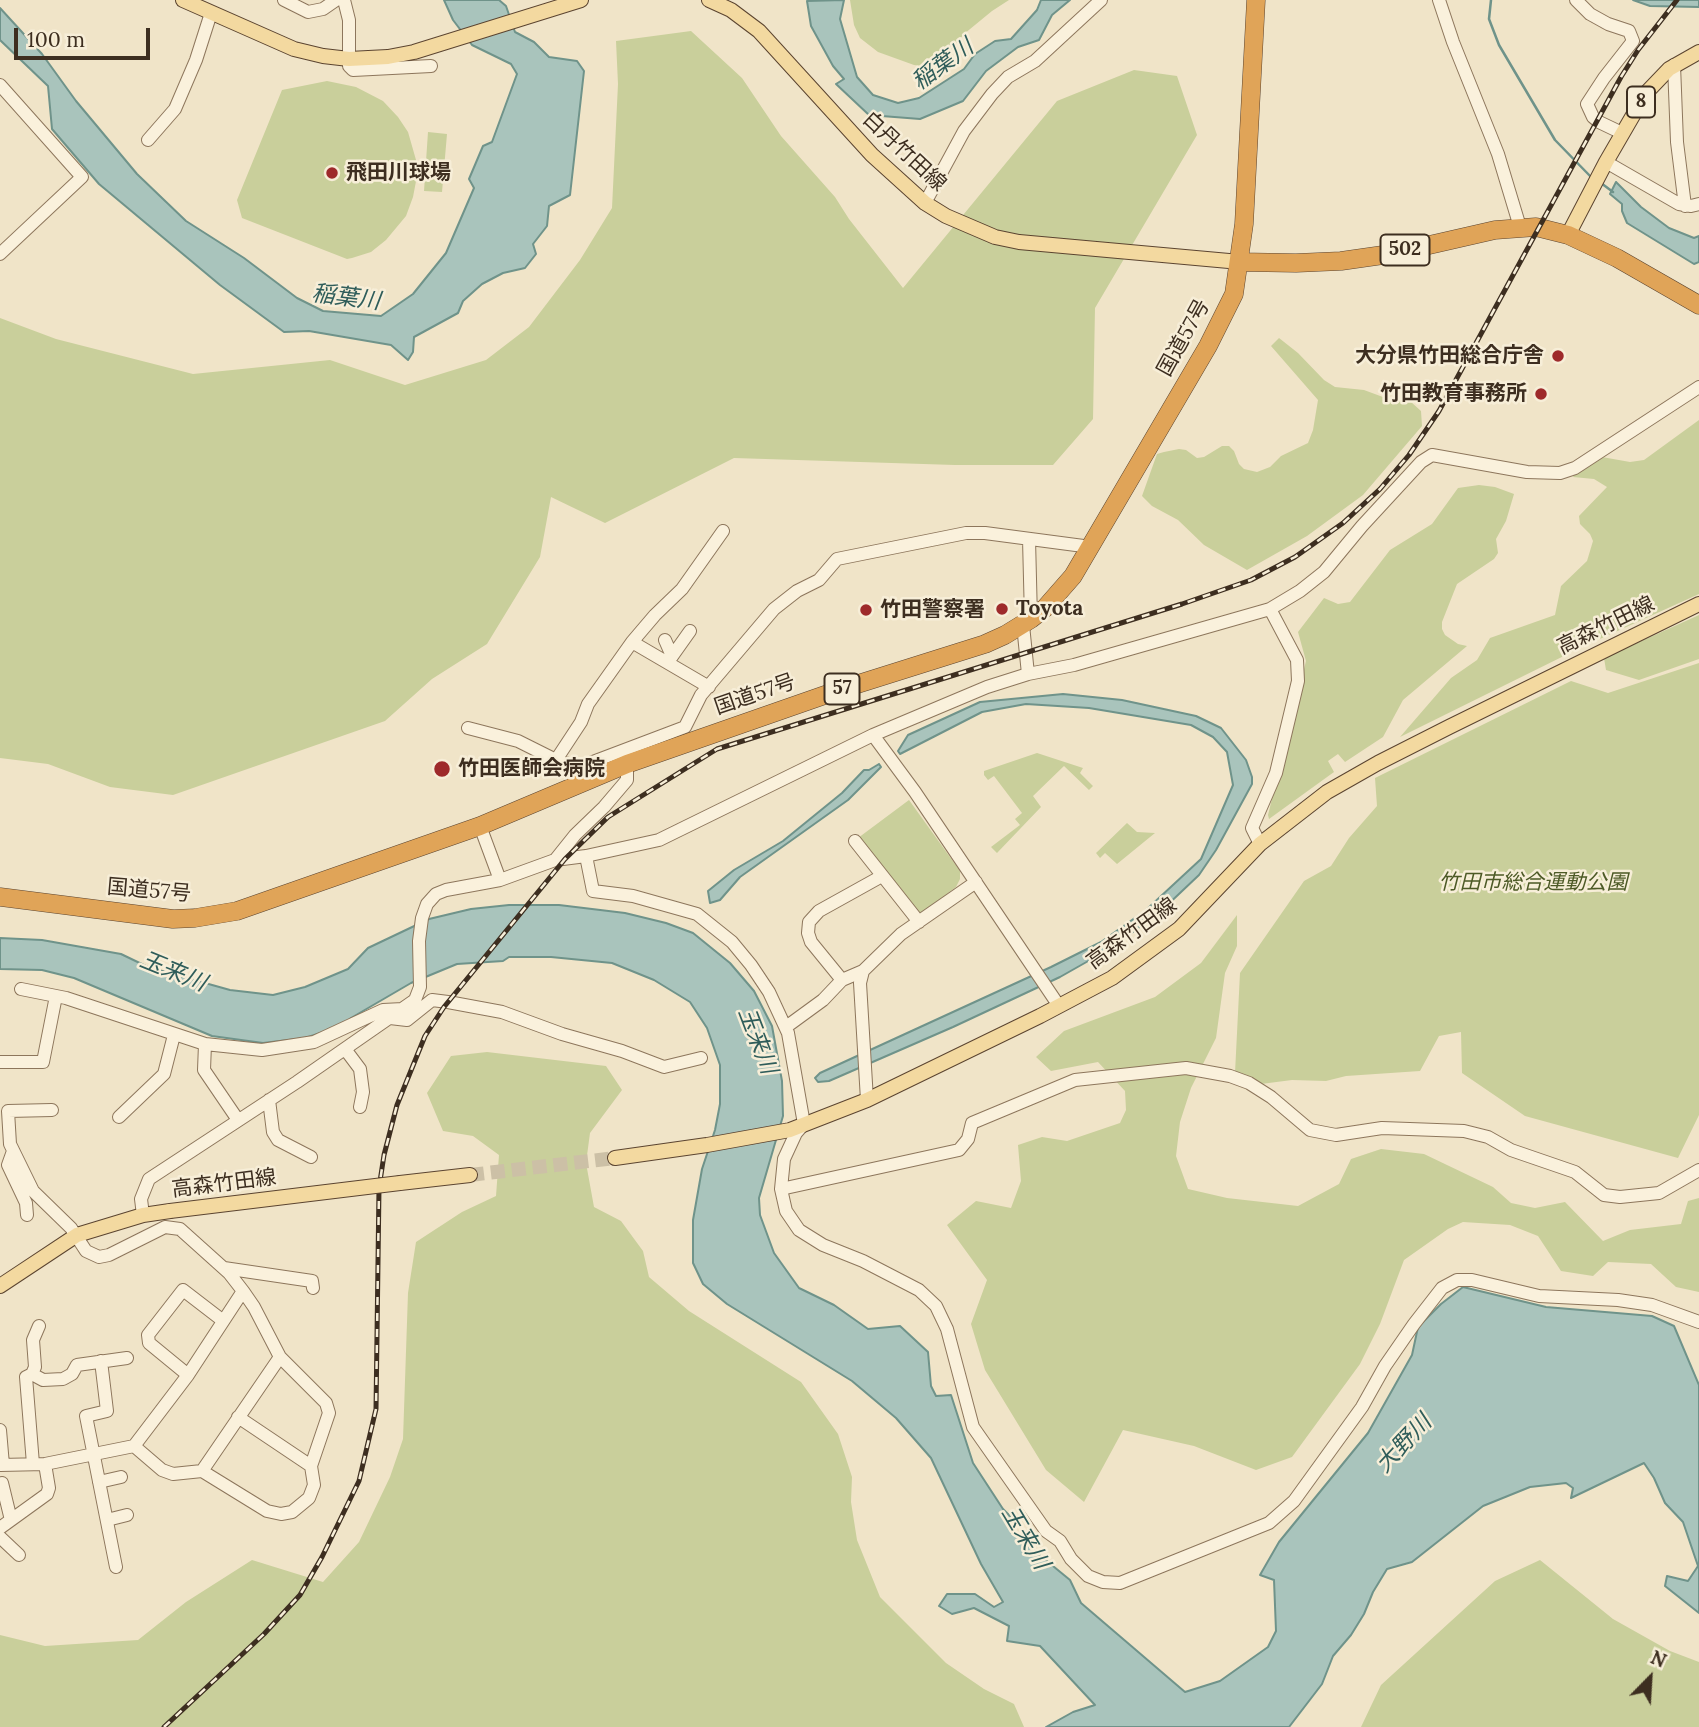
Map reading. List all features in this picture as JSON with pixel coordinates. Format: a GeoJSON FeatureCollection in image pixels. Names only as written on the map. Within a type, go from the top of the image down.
{"type":"FeatureCollection","features":[{"type":"Feature","properties":{"kind":"highway","name":"国道57号"},"geometry":{"type":"LineString","coordinates":[[0,897],[150,918],[195,918],[259,905],[480,826],[627,764],[985,644],[1027,622],[1058,594],[1073,576],[1221,323],[1234,294],[1245,212],[1255,0]]}},
{"type":"Feature","properties":{"kind":"highway","name":"502"},"geometry":{"type":"LineString","coordinates":[[1240,262],[1341,261],[1390,254],[1495,230],[1520,227],[1544,229],[1568,235],[1638,269],[1699,305]]}},
{"type":"Feature","properties":{"kind":"main road"},"geometry":{"type":"LineString","coordinates":[[183,0],[294,49],[349,59],[387,57],[440,44],[581,0]]}},
{"type":"Feature","properties":{"kind":"main road","name":"白丹竹田線"},"geometry":{"type":"LineString","coordinates":[[709,0],[731,10],[759,31],[872,155],[925,203],[946,216],[973,229],[1019,242],[1240,262]]}},
{"type":"Feature","properties":{"kind":"main road","name":"8"},"geometry":{"type":"LineString","coordinates":[[1568,235],[1622,132],[1646,93],[1674,65],[1699,52]]}},
{"type":"Feature","properties":{"kind":"main road","name":"高森竹田線"},"geometry":{"type":"LineString","coordinates":[[615,1158],[687,1148],[797,1127],[867,1100],[1059,1006],[1112,978],[1179,929],[1260,844],[1312,801],[1378,763],[1699,604]]}},
{"type":"Feature","properties":{"kind":"main road","name":"高森竹田線"},"geometry":{"type":"LineString","coordinates":[[0,1286],[77,1236],[143,1215],[470,1175]]}},
{"type":"Feature","properties":{"kind":"street"},"geometry":{"type":"LineString","coordinates":[[284,0],[308,12],[323,9],[336,0]]}},
{"type":"Feature","properties":{"kind":"street"},"geometry":{"type":"LineString","coordinates":[[344,0],[349,20],[349,66],[359,71],[431,66]]}},
{"type":"Feature","properties":{"kind":"street"},"geometry":{"type":"LineString","coordinates":[[925,203],[964,131],[992,94],[1008,77],[1035,61],[1101,0]]}},
{"type":"Feature","properties":{"kind":"street"},"geometry":{"type":"LineString","coordinates":[[1439,0],[1498,154],[1520,227]]}},
{"type":"Feature","properties":{"kind":"street"},"geometry":{"type":"LineString","coordinates":[[1576,0],[1599,19],[1629,31],[1633,41],[1587,104],[1593,117],[1599,122],[1622,132]]}},
{"type":"Feature","properties":{"kind":"street"},"geometry":{"type":"LineString","coordinates":[[148,140],[175,109],[196,60],[211,13]]}},
{"type":"Feature","properties":{"kind":"street"},"geometry":{"type":"LineString","coordinates":[[1674,65],[1677,142],[1685,206]]}},
{"type":"Feature","properties":{"kind":"street"},"geometry":{"type":"LineString","coordinates":[[0,85],[82,177],[0,254]]}},
{"type":"Feature","properties":{"kind":"street"},"geometry":{"type":"LineString","coordinates":[[1604,166],[1685,206],[1699,204]]}},
{"type":"Feature","properties":{"kind":"street"},"geometry":{"type":"LineString","coordinates":[[143,1215],[141,1199],[149,1178],[415,1000],[420,987],[419,941],[422,918],[427,904],[436,894],[500,880],[555,860],[659,840],[873,735],[987,687],[1270,609],[1300,591],[1324,572],[1421,462],[1432,455],[1527,472],[1560,473],[1574,468],[1621,439],[1699,387]]}},
{"type":"Feature","properties":{"kind":"street"},"geometry":{"type":"LineString","coordinates":[[555,760],[581,722],[588,704],[632,642],[654,615],[681,589],[723,531]]}},
{"type":"Feature","properties":{"kind":"street"},"geometry":{"type":"LineString","coordinates":[[468,728],[517,741],[555,760],[582,766],[685,727],[701,695],[774,609],[797,591],[819,580],[837,559],[966,533],[985,533],[1091,547]]}},
{"type":"Feature","properties":{"kind":"street"},"geometry":{"type":"LineString","coordinates":[[1028,674],[1029,539]]}},
{"type":"Feature","properties":{"kind":"street"},"geometry":{"type":"LineString","coordinates":[[1260,844],[1252,828],[1276,773],[1298,681],[1297,660],[1270,609]]}},
{"type":"Feature","properties":{"kind":"street"},"geometry":{"type":"LineString","coordinates":[[670,659],[690,631]]}},
{"type":"Feature","properties":{"kind":"street"},"geometry":{"type":"LineString","coordinates":[[665,640],[670,659]]}},
{"type":"Feature","properties":{"kind":"street"},"geometry":{"type":"LineString","coordinates":[[632,642],[670,659],[709,687]]}},
{"type":"Feature","properties":{"kind":"street"},"geometry":{"type":"LineString","coordinates":[[873,735],[1059,1006]]}},
{"type":"Feature","properties":{"kind":"street"},"geometry":{"type":"LineString","coordinates":[[555,860],[627,780],[627,764]]}},
{"type":"Feature","properties":{"kind":"street"},"geometry":{"type":"LineString","coordinates":[[480,826],[500,880]]}},
{"type":"Feature","properties":{"kind":"street"},"geometry":{"type":"LineString","coordinates":[[855,841],[919,922]]}},
{"type":"Feature","properties":{"kind":"street"},"geometry":{"type":"LineString","coordinates":[[586,856],[593,891],[633,896],[677,906],[697,914],[732,942],[751,965],[769,992],[786,1027],[797,1127],[784,1159],[781,1189],[786,1211],[799,1230],[823,1245],[863,1261],[919,1290],[936,1306],[947,1329],[973,1427],[1046,1531],[1060,1541],[1071,1559],[1088,1576],[1103,1582],[1120,1583],[1269,1523],[1294,1501],[1362,1407],[1385,1366],[1419,1317],[1443,1288],[1457,1280],[1472,1280],[1539,1296],[1618,1300],[1652,1305],[1699,1322]]}},
{"type":"Feature","properties":{"kind":"street"},"geometry":{"type":"LineString","coordinates":[[842,980],[811,942],[809,922],[818,911],[882,876]]}},
{"type":"Feature","properties":{"kind":"street"},"geometry":{"type":"LineString","coordinates":[[786,1027],[823,1000],[842,980],[863,971],[901,934],[976,882]]}},
{"type":"Feature","properties":{"kind":"street"},"geometry":{"type":"LineString","coordinates":[[863,971],[860,983],[867,1100]]}},
{"type":"Feature","properties":{"kind":"street"},"geometry":{"type":"LineString","coordinates":[[21,989],[117,1014],[205,1044],[262,1050],[314,1042],[383,1010],[403,1009]]}},
{"type":"Feature","properties":{"kind":"street"},"geometry":{"type":"LineString","coordinates":[[0,1062],[43,1062],[56,996]]}},
{"type":"Feature","properties":{"kind":"street"},"geometry":{"type":"LineString","coordinates":[[390,1018],[407,1020],[432,1000],[502,1012],[664,1067],[701,1058]]}},
{"type":"Feature","properties":{"kind":"street"},"geometry":{"type":"LineString","coordinates":[[118,1117],[164,1074],[174,1035]]}},
{"type":"Feature","properties":{"kind":"street"},"geometry":{"type":"LineString","coordinates":[[205,1044],[204,1070],[238,1120]]}},
{"type":"Feature","properties":{"kind":"street"},"geometry":{"type":"LineString","coordinates":[[345,1049],[360,1069],[363,1093],[360,1107]]}},
{"type":"Feature","properties":{"kind":"street"},"geometry":{"type":"LineString","coordinates":[[781,1189],[959,1150],[968,1139],[972,1123],[1075,1080],[1186,1068],[1230,1076],[1249,1083],[1271,1097],[1310,1130],[1336,1135],[1382,1128],[1464,1131],[1488,1137],[1511,1150],[1575,1172],[1604,1195],[1620,1197],[1659,1194],[1699,1170]]}},
{"type":"Feature","properties":{"kind":"street"},"geometry":{"type":"LineString","coordinates":[[269,1100],[273,1132],[278,1140],[312,1157]]}},
{"type":"Feature","properties":{"kind":"street"},"geometry":{"type":"LineString","coordinates":[[52,1110],[4,1111],[10,1144],[33,1191],[77,1236],[86,1251],[99,1257],[109,1255],[160,1229],[180,1229],[223,1268],[243,1291],[280,1357],[326,1403],[329,1413],[312,1466],[314,1485],[309,1498],[292,1512],[281,1514],[267,1511],[202,1471],[173,1475],[162,1470],[134,1446]]}},
{"type":"Feature","properties":{"kind":"street"},"geometry":{"type":"LineString","coordinates":[[13,1151],[8,1165],[26,1203],[27,1215]]}},
{"type":"Feature","properties":{"kind":"street"},"geometry":{"type":"LineString","coordinates":[[223,1268],[312,1281],[313,1288]]}},
{"type":"Feature","properties":{"kind":"street"},"geometry":{"type":"LineString","coordinates":[[188,1375],[149,1343],[148,1335],[183,1290],[222,1320]]}},
{"type":"Feature","properties":{"kind":"street"},"geometry":{"type":"LineString","coordinates":[[0,1430],[1,1465],[39,1464],[93,1456],[134,1446],[188,1375],[243,1291]]}},
{"type":"Feature","properties":{"kind":"street"},"geometry":{"type":"LineString","coordinates":[[0,1528],[47,1493],[49,1488],[39,1464],[26,1377],[32,1374],[35,1367],[33,1340],[39,1326]]}},
{"type":"Feature","properties":{"kind":"street"},"geometry":{"type":"LineString","coordinates":[[202,1471],[280,1357]]}},
{"type":"Feature","properties":{"kind":"street"},"geometry":{"type":"LineString","coordinates":[[32,1374],[43,1380],[62,1379],[72,1374],[77,1365],[127,1358]]}},
{"type":"Feature","properties":{"kind":"street"},"geometry":{"type":"LineString","coordinates":[[101,1361],[107,1411],[86,1416],[116,1567]]}},
{"type":"Feature","properties":{"kind":"street"},"geometry":{"type":"LineString","coordinates":[[238,1417],[312,1466]]}},
{"type":"Feature","properties":{"kind":"street"},"geometry":{"type":"LineString","coordinates":[[99,1482],[121,1477]]}},
{"type":"Feature","properties":{"kind":"street"},"geometry":{"type":"LineString","coordinates":[[2,1483],[11,1520]]}},
{"type":"Feature","properties":{"kind":"street"},"geometry":{"type":"LineString","coordinates":[[107,1520],[127,1515]]}},
{"type":"Feature","properties":{"kind":"street"},"geometry":{"type":"LineString","coordinates":[[0,1537],[19,1555]]}},
{"type":"Feature","properties":{"kind":"green space"},"geometry":{"type":"Polygon","coordinates":[[[850,0],[1009,0],[964,34],[942,61],[928,67],[914,65],[878,52],[860,38],[854,25],[850,0]]]}},
{"type":"Feature","properties":{"kind":"green space"},"geometry":{"type":"Polygon","coordinates":[[[691,31],[742,78],[781,136],[835,197],[903,288],[1057,101],[1134,70],[1177,76],[1197,135],[1095,308],[1093,419],[1053,465],[955,465],[734,458],[605,523],[551,497],[540,557],[487,644],[432,679],[385,721],[173,795],[110,787],[48,764],[0,758],[0,318],[56,339],[193,374],[330,360],[405,385],[486,360],[529,327],[580,260],[612,208],[618,84],[616,41],[691,31]]]}},
{"type":"Feature","properties":{"kind":"green space","name":"飛田川球場"},"geometry":{"type":"Polygon","coordinates":[[[327,81],[356,87],[383,101],[408,132],[416,160],[417,176],[406,216],[386,240],[371,252],[347,259],[242,218],[237,200],[282,90],[327,81]]]}},
{"type":"Feature","properties":{"kind":"green space"},"geometry":{"type":"Polygon","coordinates":[[[428,132],[447,134],[442,192],[424,191],[428,132]]]}},
{"type":"Feature","properties":{"kind":"green space"},"geometry":{"type":"Polygon","coordinates":[[[1279,338],[1335,387],[1364,390],[1391,400],[1411,402],[1421,411],[1422,426],[1363,495],[1307,536],[1247,570],[1204,545],[1178,520],[1152,506],[1142,496],[1157,454],[1179,449],[1186,450],[1197,458],[1204,457],[1222,446],[1229,446],[1244,469],[1257,472],[1308,443],[1318,400],[1271,346],[1279,338]]]}},
{"type":"Feature","properties":{"kind":"green space"},"geometry":{"type":"Polygon","coordinates":[[[1699,420],[1699,594],[1580,648],[1400,737],[1451,678],[1477,660],[1490,638],[1555,615],[1561,586],[1587,561],[1593,541],[1580,524],[1579,516],[1607,487],[1594,479],[1573,477],[1576,471],[1602,457],[1630,462],[1644,460],[1699,420]]]}},
{"type":"Feature","properties":{"kind":"green space"},"geometry":{"type":"Polygon","coordinates":[[[1479,485],[1514,494],[1506,521],[1496,539],[1498,553],[1494,559],[1457,584],[1442,622],[1445,635],[1458,644],[1467,646],[1403,700],[1383,737],[1345,762],[1338,754],[1328,761],[1334,772],[1269,819],[1306,661],[1298,632],[1324,598],[1338,604],[1350,602],[1390,550],[1432,524],[1458,488],[1479,485]]]}},
{"type":"Feature","properties":{"kind":"green space"},"geometry":{"type":"Polygon","coordinates":[[[1699,615],[1699,659],[1639,680],[1606,670],[1604,658],[1699,615]]]}},
{"type":"Feature","properties":{"kind":"green space","name":"竹田市総合運動公園"},"geometry":{"type":"Polygon","coordinates":[[[1699,663],[1699,1115],[1678,1158],[1525,1116],[1462,1073],[1461,1032],[1439,1036],[1420,1071],[1346,1076],[1326,1081],[1292,1080],[1261,1084],[1235,1073],[1240,973],[1304,881],[1331,866],[1349,838],[1377,806],[1375,778],[1571,681],[1608,693],[1699,663]]]}},
{"type":"Feature","properties":{"kind":"green space"},"geometry":{"type":"Polygon","coordinates":[[[1037,753],[1083,768],[1080,773],[1093,786],[1089,790],[1064,766],[1033,796],[1041,807],[997,853],[991,847],[1020,825],[1015,819],[1022,813],[994,776],[988,780],[984,771],[1037,753]]]}},
{"type":"Feature","properties":{"kind":"green space"},"geometry":{"type":"Polygon","coordinates":[[[909,800],[960,871],[956,887],[921,914],[858,838],[909,800]]]}},
{"type":"Feature","properties":{"kind":"green space"},"geometry":{"type":"Polygon","coordinates":[[[1127,823],[1137,832],[1155,833],[1117,864],[1105,853],[1100,858],[1096,853],[1127,823]]]}},
{"type":"Feature","properties":{"kind":"green space"},"geometry":{"type":"Polygon","coordinates":[[[1237,915],[1237,946],[1225,973],[1216,1038],[1191,1088],[1180,1122],[1176,1156],[1188,1189],[1227,1198],[1298,1206],[1339,1184],[1351,1159],[1381,1149],[1424,1154],[1493,1187],[1511,1203],[1535,1208],[1565,1202],[1603,1241],[1630,1230],[1681,1224],[1688,1201],[1699,1198],[1699,1292],[1676,1287],[1651,1264],[1608,1262],[1593,1276],[1561,1271],[1538,1236],[1510,1225],[1463,1222],[1448,1229],[1404,1260],[1380,1324],[1360,1364],[1292,1457],[1256,1470],[1194,1446],[1123,1430],[1084,1502],[1046,1470],[985,1370],[971,1324],[987,1280],[947,1225],[976,1201],[1011,1208],[1021,1181],[1018,1145],[1042,1137],[1067,1141],[1120,1123],[1126,1110],[1125,1091],[1098,1062],[1051,1071],[1036,1057],[1064,1031],[1155,997],[1201,963],[1237,915]]]}},
{"type":"Feature","properties":{"kind":"green space"},"geometry":{"type":"Polygon","coordinates":[[[487,1052],[606,1066],[622,1090],[590,1133],[586,1163],[594,1207],[621,1221],[643,1251],[649,1277],[689,1311],[801,1382],[838,1434],[852,1477],[851,1502],[857,1540],[880,1597],[946,1663],[984,1689],[1014,1704],[1024,1727],[0,1727],[0,1635],[45,1646],[138,1640],[186,1602],[252,1560],[323,1582],[359,1542],[390,1477],[403,1439],[408,1293],[416,1242],[462,1212],[496,1196],[499,1155],[473,1136],[443,1131],[427,1093],[451,1056],[487,1052]]]}},
{"type":"Feature","properties":{"kind":"green space"},"geometry":{"type":"Polygon","coordinates":[[[1540,1560],[1613,1619],[1670,1651],[1699,1662],[1699,1727],[1361,1727],[1381,1685],[1495,1581],[1540,1560]]]}},
{"type":"Feature","properties":{"kind":"water"},"geometry":{"type":"Polygon","coordinates":[[[444,0],[499,0],[506,6],[515,32],[534,42],[549,57],[577,61],[584,71],[570,195],[549,206],[547,226],[533,244],[536,254],[525,268],[503,273],[482,284],[463,301],[458,313],[414,337],[413,352],[408,360],[391,345],[309,331],[284,332],[220,285],[99,184],[52,129],[48,86],[0,40],[0,8],[42,54],[76,101],[137,174],[186,221],[244,258],[297,298],[323,311],[381,316],[413,294],[446,253],[474,188],[469,179],[483,146],[492,142],[517,74],[511,64],[472,45],[453,20],[444,0]]]}},
{"type":"Feature","properties":{"kind":"water"},"geometry":{"type":"Polygon","coordinates":[[[844,0],[840,19],[857,77],[873,95],[898,103],[919,98],[964,69],[975,54],[995,41],[1011,39],[1037,10],[1041,0],[1070,0],[1052,15],[1039,40],[1018,47],[986,71],[963,101],[920,119],[869,115],[836,84],[844,79],[833,66],[811,26],[807,1],[844,0]]]}},
{"type":"Feature","properties":{"kind":"water"},"geometry":{"type":"Polygon","coordinates":[[[1633,0],[1699,0],[1699,7],[1650,6],[1633,0]]]}},
{"type":"Feature","properties":{"kind":"water"},"geometry":{"type":"Polygon","coordinates":[[[1616,182],[1641,207],[1669,228],[1694,238],[1699,236],[1699,262],[1694,264],[1627,223],[1622,204],[1610,194],[1616,182]]]}},
{"type":"Feature","properties":{"kind":"water"},"geometry":{"type":"Polygon","coordinates":[[[1063,694],[1122,700],[1196,716],[1221,728],[1246,760],[1252,784],[1216,850],[1199,875],[1161,911],[1113,947],[1060,977],[953,1027],[829,1081],[818,1082],[815,1078],[820,1073],[1101,942],[1146,910],[1201,859],[1233,785],[1227,752],[1213,737],[1191,725],[1089,708],[1026,704],[982,712],[900,754],[898,751],[908,735],[980,702],[1063,694]]]}},
{"type":"Feature","properties":{"kind":"water"},"geometry":{"type":"Polygon","coordinates":[[[879,764],[881,767],[848,800],[740,877],[720,900],[710,903],[708,891],[734,870],[783,841],[842,793],[864,770],[879,764]]]}},
{"type":"Feature","properties":{"kind":"water"},"geometry":{"type":"Polygon","coordinates":[[[509,905],[559,905],[625,913],[666,923],[693,933],[730,963],[754,991],[772,1026],[782,1081],[783,1116],[759,1198],[760,1215],[774,1253],[799,1288],[834,1305],[868,1329],[900,1326],[928,1352],[931,1386],[936,1396],[951,1395],[973,1463],[1003,1509],[1015,1521],[1014,1534],[1070,1580],[1081,1603],[1185,1692],[1220,1681],[1268,1647],[1276,1631],[1274,1580],[1260,1575],[1279,1542],[1368,1433],[1412,1355],[1418,1327],[1463,1287],[1546,1307],[1652,1316],[1674,1326],[1699,1385],[1699,1613],[1665,1586],[1667,1576],[1688,1581],[1698,1566],[1683,1522],[1665,1503],[1644,1463],[1571,1498],[1573,1488],[1566,1483],[1530,1487],[1483,1506],[1412,1562],[1387,1569],[1351,1635],[1333,1656],[1322,1684],[1289,1727],[1046,1727],[1073,1712],[1095,1705],[1040,1646],[1007,1641],[1009,1626],[974,1608],[952,1614],[939,1606],[947,1594],[975,1594],[994,1607],[1003,1602],[981,1564],[931,1458],[896,1418],[852,1381],[727,1304],[703,1284],[693,1263],[693,1220],[702,1169],[715,1130],[720,1104],[720,1065],[707,1028],[690,1002],[654,980],[612,963],[551,957],[509,957],[503,961],[457,964],[411,983],[351,1018],[345,1025],[305,1038],[263,1043],[212,1036],[74,978],[42,970],[0,969],[0,938],[42,940],[121,954],[148,967],[230,990],[273,995],[305,987],[348,969],[368,948],[429,919],[471,909],[509,905]]]}},
{"type":"Feature","properties":{"kind":"waterway"},"geometry":{"type":"LineString","coordinates":[[1491,0],[1489,19],[1499,45],[1555,140],[1592,178]]}},
{"type":"Feature","properties":{"kind":"waterway"},"geometry":{"type":"LineString","coordinates":[[1601,183],[1613,192]]}},
{"type":"Feature","properties":{"kind":"tunnel"},"geometry":{"type":"LineString","coordinates":[[470,1175],[615,1158]]}},
{"type":"Feature","properties":{"kind":"railway"},"geometry":{"type":"LineString","coordinates":[[164,1727],[264,1634],[300,1595],[359,1481],[376,1409],[379,1188],[384,1155],[397,1105],[425,1036],[444,1007],[565,859],[608,817],[717,749],[1251,580],[1295,557],[1343,523],[1380,489],[1409,455],[1439,411],[1621,77],[1638,50],[1677,0]]}},
{"type":"Feature","properties":{"kind":"place","name":"飛田川球場"},"geometry":{"type":"Point","coordinates":[332,173]}},
{"type":"Feature","properties":{"kind":"place","name":"大分県竹田総合庁舎"},"geometry":{"type":"Point","coordinates":[1558,356]}},
{"type":"Feature","properties":{"kind":"place","name":"竹田教育事務所"},"geometry":{"type":"Point","coordinates":[1541,394]}},
{"type":"Feature","properties":{"kind":"place","name":"Toyota"},"geometry":{"type":"Point","coordinates":[1002,609]}},
{"type":"Feature","properties":{"kind":"place","name":"竹田警察署"},"geometry":{"type":"Point","coordinates":[866,610]}},
{"type":"Feature","properties":{"kind":"place","name":"竹田医師会病院"},"geometry":{"type":"Point","coordinates":[442,769]}},
{"type":"Feature","properties":{"kind":"water label","name":"稲葉川"},"geometry":{"type":"Point","coordinates":[943,65]}},
{"type":"Feature","properties":{"kind":"water label","name":"稲葉川"},"geometry":{"type":"Point","coordinates":[346,298]}},
{"type":"Feature","properties":{"kind":"water label","name":"玉来川"},"geometry":{"type":"Point","coordinates":[173,972]}},
{"type":"Feature","properties":{"kind":"water label","name":"玉来川"},"geometry":{"type":"Point","coordinates":[757,1041]}},
{"type":"Feature","properties":{"kind":"water label","name":"大野川"},"geometry":{"type":"Point","coordinates":[1404,1444]}},
{"type":"Feature","properties":{"kind":"water label","name":"玉来川"},"geometry":{"type":"Point","coordinates":[1025,1538]}}]}
